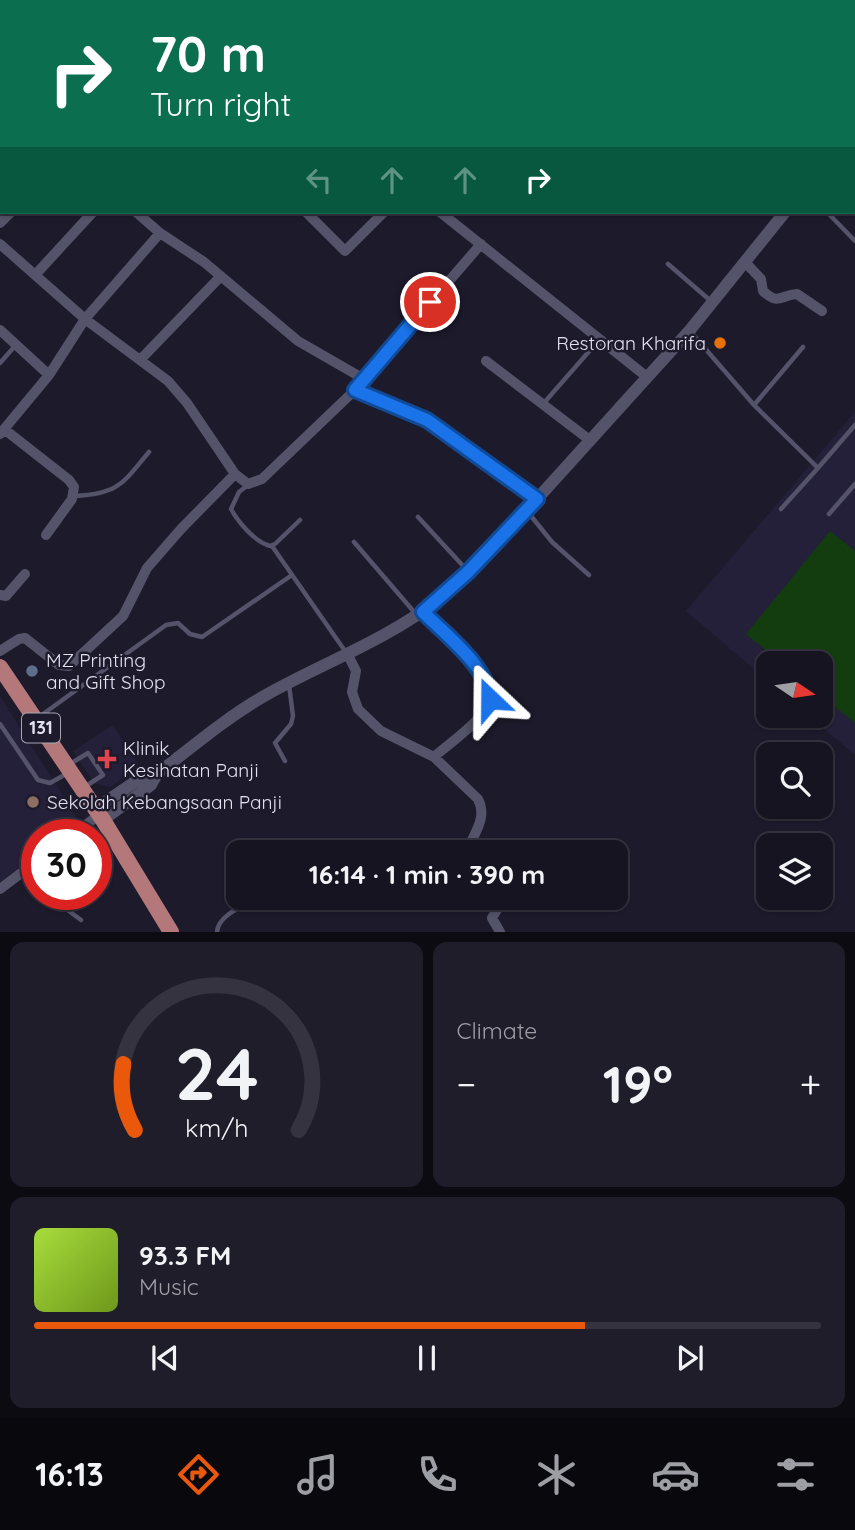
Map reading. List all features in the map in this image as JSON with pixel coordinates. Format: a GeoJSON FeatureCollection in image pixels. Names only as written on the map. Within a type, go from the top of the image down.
{"type":"FeatureCollection","features":[{"type":"Feature","properties":{"kind":"main road","name":"131"},"geometry":{"type":"LineString","coordinates":[[0,667],[99,815],[171,932]]}},
{"type":"Feature","properties":{"kind":"street"},"geometry":{"type":"LineString","coordinates":[[36,274],[91,214]]}},
{"type":"Feature","properties":{"kind":"street"},"geometry":{"type":"LineString","coordinates":[[138,214],[220,276],[298,341],[364,379]]}},
{"type":"Feature","properties":{"kind":"street"},"geometry":{"type":"LineString","coordinates":[[308,214],[345,251],[382,214]]}},
{"type":"Feature","properties":{"kind":"street"},"geometry":{"type":"LineString","coordinates":[[443,214],[647,377]]}},
{"type":"Feature","properties":{"kind":"street"},"geometry":{"type":"LineString","coordinates":[[94,819],[145,775],[157,774],[264,696],[348,655],[420,613],[468,572],[690,330],[780,214]]}},
{"type":"Feature","properties":{"kind":"street"},"geometry":{"type":"LineString","coordinates":[[46,535],[74,496],[74,487],[69,480],[2,431],[48,375],[85,319],[160,233]]}},
{"type":"Feature","properties":{"kind":"street"},"geometry":{"type":"LineString","coordinates":[[0,244],[85,319],[168,381],[187,403],[235,474],[248,484],[262,479],[355,390],[481,244]]}},
{"type":"Feature","properties":{"kind":"street"},"geometry":{"type":"LineString","coordinates":[[745,262],[760,277],[763,290],[772,298],[777,300],[797,294],[822,311]]}},
{"type":"Feature","properties":{"kind":"street"},"geometry":{"type":"LineString","coordinates":[[141,359],[220,276]]}},
{"type":"Feature","properties":{"kind":"street"},"geometry":{"type":"LineString","coordinates":[[0,330],[48,375]]}},
{"type":"Feature","properties":{"kind":"street"},"geometry":{"type":"LineString","coordinates":[[486,361],[591,441]]}},
{"type":"Feature","properties":{"kind":"street"},"geometry":{"type":"LineString","coordinates":[[355,390],[427,420],[537,499]]}},
{"type":"Feature","properties":{"kind":"street"},"geometry":{"type":"LineString","coordinates":[[0,651],[25,638],[59,665],[69,666],[123,616],[148,568],[181,529],[235,474]]}},
{"type":"Feature","properties":{"kind":"street"},"geometry":{"type":"LineString","coordinates":[[0,596],[6,596],[25,574]]}},
{"type":"Feature","properties":{"kind":"street"},"geometry":{"type":"LineString","coordinates":[[420,613],[476,666],[490,691],[488,705],[481,715],[434,757]]}},
{"type":"Feature","properties":{"kind":"street"},"geometry":{"type":"LineString","coordinates":[[348,655],[356,671],[352,692],[358,709],[393,739],[434,757],[478,799],[482,807],[482,817],[472,840]]}},
{"type":"Feature","properties":{"kind":"street"},"geometry":{"type":"LineString","coordinates":[[0,889],[21,873]]}},
{"type":"Feature","properties":{"kind":"street"},"geometry":{"type":"LineString","coordinates":[[497,910],[492,918],[500,932]]}},
{"type":"Feature","properties":{"kind":"lane"},"geometry":{"type":"LineString","coordinates":[[829,214],[855,241]]}},
{"type":"Feature","properties":{"kind":"lane"},"geometry":{"type":"LineString","coordinates":[[667,264],[713,302]]}},
{"type":"Feature","properties":{"kind":"lane"},"geometry":{"type":"LineString","coordinates":[[690,330],[754,405],[818,468]]}},
{"type":"Feature","properties":{"kind":"lane"},"geometry":{"type":"LineString","coordinates":[[543,404],[600,339]]}},
{"type":"Feature","properties":{"kind":"lane"},"geometry":{"type":"LineString","coordinates":[[0,363],[16,345]]}},
{"type":"Feature","properties":{"kind":"lane"},"geometry":{"type":"LineString","coordinates":[[754,405],[803,348]]}},
{"type":"Feature","properties":{"kind":"lane"},"geometry":{"type":"LineString","coordinates":[[781,509],[855,425]]}},
{"type":"Feature","properties":{"kind":"lane"},"geometry":{"type":"LineString","coordinates":[[74,496],[112,491],[122,484],[149,452]]}},
{"type":"Feature","properties":{"kind":"lane"},"geometry":{"type":"LineString","coordinates":[[248,484],[239,492],[231,509],[235,517],[262,544],[272,546],[348,655]]}},
{"type":"Feature","properties":{"kind":"lane"},"geometry":{"type":"LineString","coordinates":[[829,514],[855,484]]}},
{"type":"Feature","properties":{"kind":"lane"},"geometry":{"type":"LineString","coordinates":[[526,510],[552,542],[589,575]]}},
{"type":"Feature","properties":{"kind":"lane"},"geometry":{"type":"LineString","coordinates":[[418,517],[468,572]]}},
{"type":"Feature","properties":{"kind":"lane"},"geometry":{"type":"LineString","coordinates":[[272,546],[300,520]]}},
{"type":"Feature","properties":{"kind":"lane"},"geometry":{"type":"LineString","coordinates":[[354,542],[420,613]]}},
{"type":"Feature","properties":{"kind":"lane"},"geometry":{"type":"LineString","coordinates":[[35,720],[166,625],[178,623],[190,634],[202,637],[292,575]]}},
{"type":"Feature","properties":{"kind":"lane"},"geometry":{"type":"LineString","coordinates":[[285,761],[275,743],[291,724],[293,716],[289,684]]}},
{"type":"Feature","properties":{"kind":"lane"},"geometry":{"type":"LineString","coordinates":[[0,724],[38,780],[50,783],[88,752],[103,775],[82,789]]}},
{"type":"Feature","properties":{"kind":"lane"},"geometry":{"type":"LineString","coordinates":[[68,910],[81,920]]}},
{"type":"Feature","properties":{"kind":"lane"},"geometry":{"type":"LineString","coordinates":[[217,932],[217,926],[222,919],[237,910]]}},
{"type":"Feature","properties":{"kind":"shaded area"},"geometry":{"type":"Polygon","coordinates":[[[855,412],[855,755],[823,728],[833,728],[833,651],[756,651],[756,671],[686,611],[855,412]]]}},
{"type":"Feature","properties":{"kind":"shaded area","name":"Sekolah Kebangsaan Panji"},"geometry":{"type":"Polygon","coordinates":[[[0,696],[77,819],[21,819],[21,867],[0,882],[0,696]]]}},
{"type":"Feature","properties":{"kind":"shaded area","name":"Klinik Kesihatan Panji"},"geometry":{"type":"Polygon","coordinates":[[[113,725],[140,767],[110,787],[94,783],[73,751],[113,725]]]}},
{"type":"Feature","properties":{"kind":"green space"},"geometry":{"type":"Polygon","coordinates":[[[830,531],[855,551],[855,723],[833,705],[833,651],[767,651],[746,634],[830,531]]]}},
{"type":"Feature","properties":{"kind":"place","name":"Restoran Kharifa"},"geometry":{"type":"Point","coordinates":[720,343]}},
{"type":"Feature","properties":{"kind":"place","name":"MZ Printing and Gift Shop"},"geometry":{"type":"Point","coordinates":[32,671]}},
{"type":"Feature","properties":{"kind":"place","name":"Klinik Kesihatan Panji"},"geometry":{"type":"Point","coordinates":[107,759]}},
{"type":"Feature","properties":{"kind":"place","name":"Sekolah Kebangsaan Panji"},"geometry":{"type":"Point","coordinates":[33,802]}},
{"type":"Feature","properties":{"kind":"route"},"geometry":{"type":"LineString","coordinates":[[430,302],[355,390],[427,420],[537,499],[468,572],[423,612],[476,666],[487,683],[490,699]]}}]}
